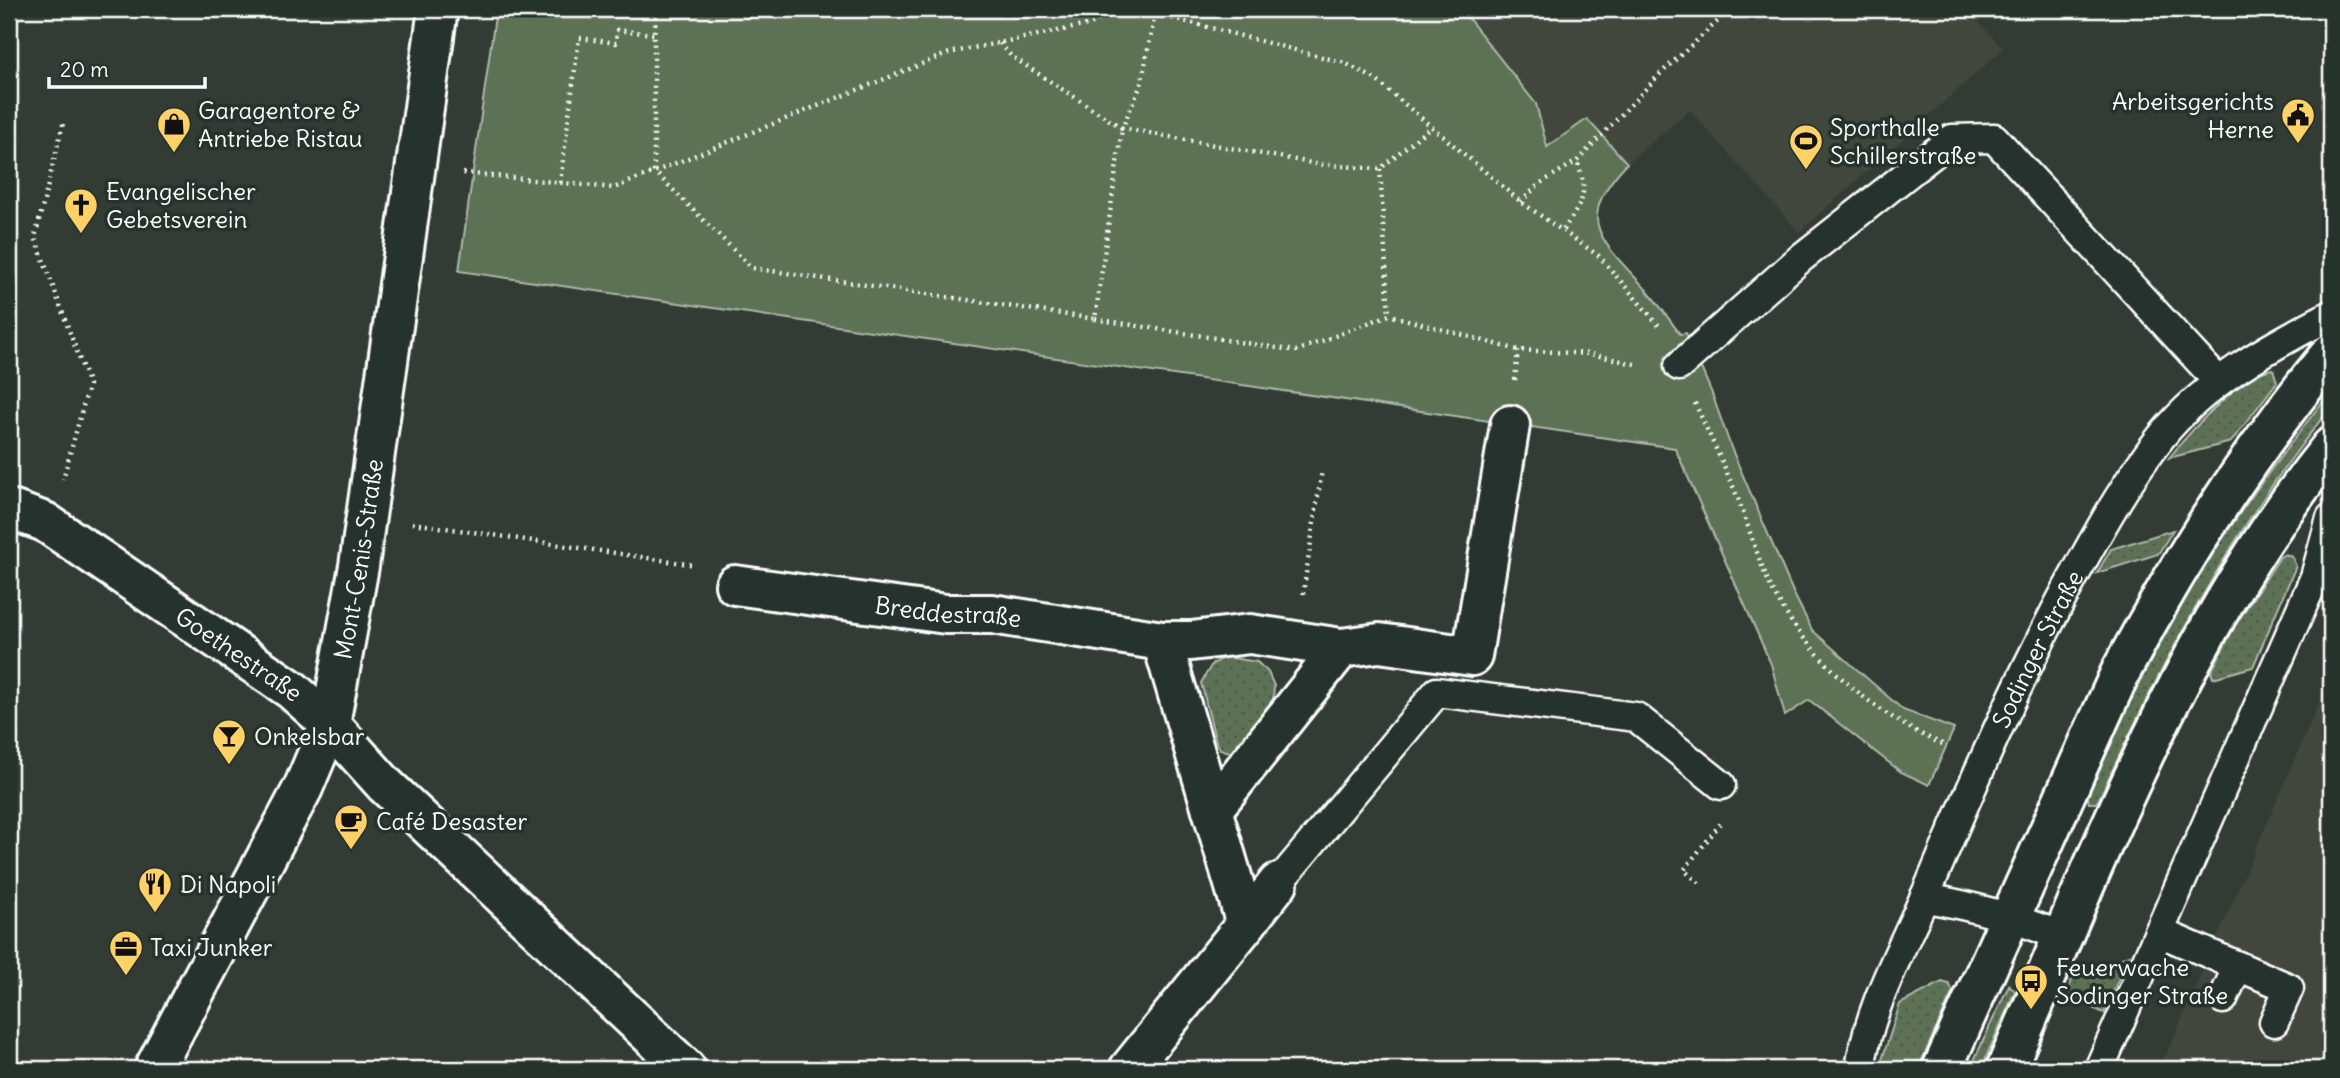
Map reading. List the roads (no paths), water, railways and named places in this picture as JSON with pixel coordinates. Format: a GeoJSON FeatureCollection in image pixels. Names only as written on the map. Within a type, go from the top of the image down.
{"type":"FeatureCollection","features":[{"type":"Feature","properties":{"kind":"street","name":"Mont-Cenis-Straße"},"geometry":{"type":"LineString","coordinates":[[154,1069],[303,788],[330,723],[366,516],[438,9]]}},
{"type":"Feature","properties":{"kind":"street"},"geometry":{"type":"LineString","coordinates":[[1942,1069],[2121,671],[2154,608],[2250,456],[2331,353]]}},
{"type":"Feature","properties":{"kind":"street","name":"Breddestraße"},"geometry":{"type":"LineString","coordinates":[[735,585],[946,614],[992,614],[1162,641],[1191,641],[1250,634],[1341,648],[1379,643],[1472,656],[1510,425]]}},
{"type":"Feature","properties":{"kind":"street"},"geometry":{"type":"LineString","coordinates":[[2006,1069],[2166,709],[2216,616],[2252,557],[2331,447]]}},
{"type":"Feature","properties":{"kind":"street","name":"Goethestraße"},"geometry":{"type":"LineString","coordinates":[[9,509],[45,522],[269,673],[330,723],[385,785],[686,1069]]}},
{"type":"Feature","properties":{"kind":"street"},"geometry":{"type":"LineString","coordinates":[[1162,641],[1246,924]]}},
{"type":"Feature","properties":{"kind":"street"},"geometry":{"type":"LineString","coordinates":[[1212,810],[1341,648]]}},
{"type":"Feature","properties":{"kind":"street"},"geometry":{"type":"LineString","coordinates":[[1129,1069],[1279,883]]}},
{"type":"Feature","properties":{"kind":"lane"},"geometry":{"type":"LineString","coordinates":[[1679,366],[1801,258],[1952,139],[1994,138],[2218,381]]}},
{"type":"Feature","properties":{"kind":"lane","name":"Sodinger Straße"},"geometry":{"type":"LineString","coordinates":[[1860,1069],[1885,990],[1983,760],[2037,642],[2107,516],[2161,437],[2218,381],[2331,315]]}},
{"type":"Feature","properties":{"kind":"lane"},"geometry":{"type":"LineString","coordinates":[[2099,1069],[2315,577],[2331,518]]}},
{"type":"Feature","properties":{"kind":"lane"},"geometry":{"type":"LineString","coordinates":[[1279,883],[1437,692],[1636,717],[1721,785]]}},
{"type":"Feature","properties":{"kind":"lane"},"geometry":{"type":"LineString","coordinates":[[1924,898],[1966,904],[2009,916],[2064,937]]}},
{"type":"Feature","properties":{"kind":"lane"},"geometry":{"type":"LineString","coordinates":[[2159,932],[2289,989],[2274,1022]]}},
{"type":"Feature","properties":{"kind":"lane"},"geometry":{"type":"LineString","coordinates":[[2223,999],[2238,966]]}},
{"type":"Feature","properties":{"kind":"place","name":"Arbeitsgerichts Herne"},"geometry":{"type":"Point","coordinates":[2298,145]}},
{"type":"Feature","properties":{"kind":"place","name":"Garagentore & Antriebe Ristau"},"geometry":{"type":"Point","coordinates":[174,154]}},
{"type":"Feature","properties":{"kind":"place","name":"Sporthalle Schillerstraße"},"geometry":{"type":"Point","coordinates":[1806,171]}},
{"type":"Feature","properties":{"kind":"place","name":"Evangelischer Gebetsverein"},"geometry":{"type":"Point","coordinates":[81,235]}},
{"type":"Feature","properties":{"kind":"place","name":"Onkelsbar"},"geometry":{"type":"Point","coordinates":[229,766]}},
{"type":"Feature","properties":{"kind":"place","name":"Café Desaster"},"geometry":{"type":"Point","coordinates":[351,851]}},
{"type":"Feature","properties":{"kind":"place","name":"Di Napoli"},"geometry":{"type":"Point","coordinates":[155,914]}},
{"type":"Feature","properties":{"kind":"place","name":"Taxi Junker"},"geometry":{"type":"Point","coordinates":[126,977]}},
{"type":"Feature","properties":{"kind":"place","name":"Feuerwache Sodinger Straße"},"geometry":{"type":"Point","coordinates":[2031,1011]}}]}
